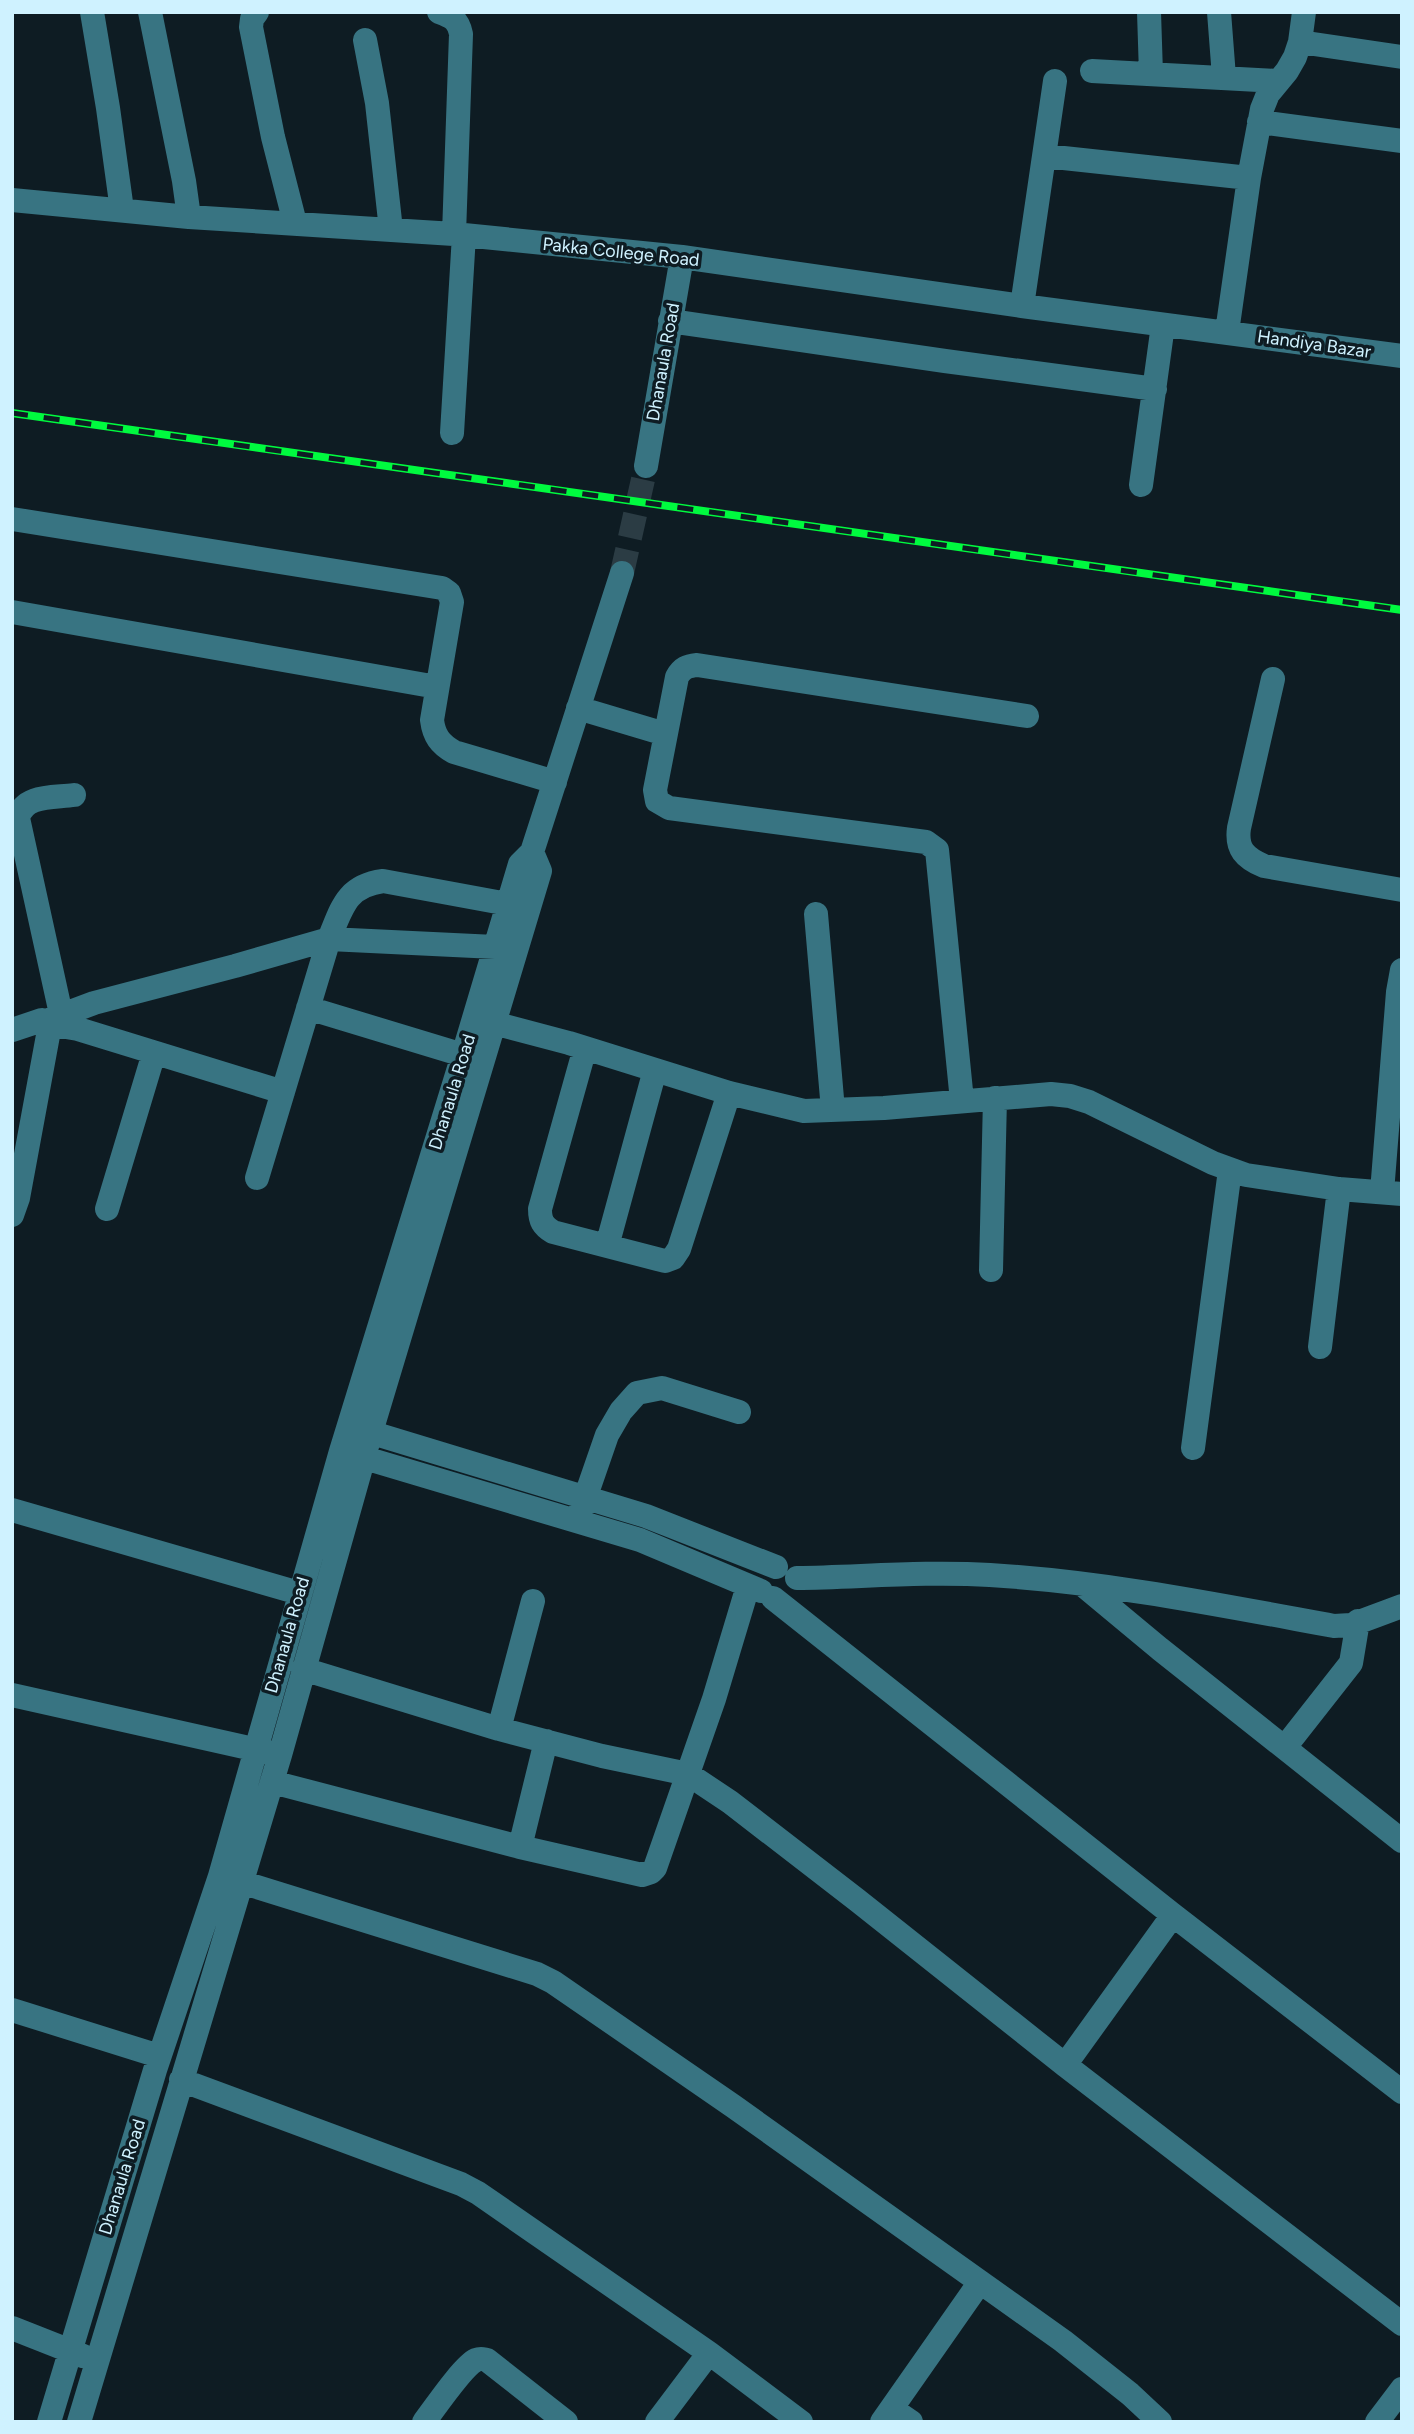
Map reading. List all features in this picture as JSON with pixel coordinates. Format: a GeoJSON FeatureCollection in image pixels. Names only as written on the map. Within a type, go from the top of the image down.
{"type":"FeatureCollection","features":[{"type":"Feature","properties":{"kind":"street"},"geometry":{"type":"LineString","coordinates":[[92,12],[122,210]]}},
{"type":"Feature","properties":{"kind":"street"},"geometry":{"type":"LineString","coordinates":[[150,12],[189,217]]}},
{"type":"Feature","properties":{"kind":"street"},"geometry":{"type":"LineString","coordinates":[[257,12],[251,27],[273,137],[295,223]]}},
{"type":"Feature","properties":{"kind":"street"},"geometry":{"type":"LineString","coordinates":[[439,12],[454,18],[459,24],[461,34],[459,235],[452,433]]}},
{"type":"Feature","properties":{"kind":"street"},"geometry":{"type":"LineString","coordinates":[[1149,12],[1151,74]]}},
{"type":"Feature","properties":{"kind":"street"},"geometry":{"type":"LineString","coordinates":[[1219,12],[1224,77]]}},
{"type":"Feature","properties":{"kind":"street"},"geometry":{"type":"LineString","coordinates":[[1227,332],[1259,122],[1268,94],[1296,57],[1304,12]]}},
{"type":"Feature","properties":{"kind":"street"},"geometry":{"type":"LineString","coordinates":[[365,40],[377,103],[391,230]]}},
{"type":"Feature","properties":{"kind":"street"},"geometry":{"type":"LineString","coordinates":[[1300,42],[1402,57]]}},
{"type":"Feature","properties":{"kind":"street"},"geometry":{"type":"LineString","coordinates":[[1092,71],[1277,81]]}},
{"type":"Feature","properties":{"kind":"street"},"geometry":{"type":"LineString","coordinates":[[1022,306],[1055,81]]}},
{"type":"Feature","properties":{"kind":"street"},"geometry":{"type":"LineString","coordinates":[[1259,122],[1402,141]]}},
{"type":"Feature","properties":{"kind":"street"},"geometry":{"type":"LineString","coordinates":[[1045,156],[1249,178]]}},
{"type":"Feature","properties":{"kind":"street","name":"Pakka College Road"},"geometry":{"type":"LineString","coordinates":[[12,200],[189,217],[459,235],[682,257],[1022,306],[1227,332]]}},
{"type":"Feature","properties":{"kind":"street","name":"Dhanaula Road"},"geometry":{"type":"LineString","coordinates":[[646,466],[682,257]]}},
{"type":"Feature","properties":{"kind":"street"},"geometry":{"type":"LineString","coordinates":[[670,321],[1155,389]]}},
{"type":"Feature","properties":{"kind":"street"},"geometry":{"type":"LineString","coordinates":[[1141,485],[1163,325]]}},
{"type":"Feature","properties":{"kind":"street","name":"Handiya Bazar"},"geometry":{"type":"LineString","coordinates":[[1227,332],[1402,356]]}},
{"type":"Feature","properties":{"kind":"street"},"geometry":{"type":"LineString","coordinates":[[12,519],[442,588],[449,593],[452,602],[432,720],[434,733],[442,745],[454,752],[555,782]]}},
{"type":"Feature","properties":{"kind":"street","name":"Dhanaula Road"},"geometry":{"type":"LineString","coordinates":[[49,2422],[159,2056],[272,1782],[303,1669],[352,1454],[463,1055],[484,1020],[495,947],[520,863],[532,852],[622,573]]}},
{"type":"Feature","properties":{"kind":"street"},"geometry":{"type":"LineString","coordinates":[[12,612],[437,687]]}},
{"type":"Feature","properties":{"kind":"street"},"geometry":{"type":"LineString","coordinates":[[962,1101],[937,850],[926,842],[663,806],[657,802],[655,790],[677,677],[680,670],[687,666],[697,665],[1027,716]]}},
{"type":"Feature","properties":{"kind":"street"},"geometry":{"type":"LineString","coordinates":[[1273,679],[1239,828],[1239,849],[1264,866],[1402,890]]}},
{"type":"Feature","properties":{"kind":"street"},"geometry":{"type":"LineString","coordinates":[[578,708],[665,734]]}},
{"type":"Feature","properties":{"kind":"street"},"geometry":{"type":"LineString","coordinates":[[12,1215],[18,1198],[52,1020],[18,818],[20,810],[33,800],[75,795]]}},
{"type":"Feature","properties":{"kind":"street","name":"Dhanaula Road"},"geometry":{"type":"LineString","coordinates":[[359,1429],[484,1020],[540,871],[532,852]]}},
{"type":"Feature","properties":{"kind":"street"},"geometry":{"type":"LineString","coordinates":[[257,1178],[329,939],[352,893],[366,883],[383,881],[508,904]]}},
{"type":"Feature","properties":{"kind":"street"},"geometry":{"type":"LineString","coordinates":[[817,914],[833,1110]]}},
{"type":"Feature","properties":{"kind":"street"},"geometry":{"type":"LineString","coordinates":[[12,1030],[37,1021],[52,1020],[94,1003],[329,939],[495,947]]}},
{"type":"Feature","properties":{"kind":"street"},"geometry":{"type":"LineString","coordinates":[[484,1020],[729,1093],[804,1111],[1051,1094],[1080,1099],[1230,1170],[1246,1175],[1339,1189],[1392,1193],[1398,992],[1402,970]]}},
{"type":"Feature","properties":{"kind":"street"},"geometry":{"type":"LineString","coordinates":[[308,1008],[463,1055]]}},
{"type":"Feature","properties":{"kind":"street"},"geometry":{"type":"LineString","coordinates":[[52,1020],[283,1091]]}},
{"type":"Feature","properties":{"kind":"street"},"geometry":{"type":"LineString","coordinates":[[585,1048],[540,1209],[544,1226],[553,1232],[664,1261],[673,1258],[679,1249],[729,1093]]}},
{"type":"Feature","properties":{"kind":"street"},"geometry":{"type":"LineString","coordinates":[[107,1209],[154,1053]]}},
{"type":"Feature","properties":{"kind":"street"},"geometry":{"type":"LineString","coordinates":[[607,1246],[655,1070]]}},
{"type":"Feature","properties":{"kind":"street"},"geometry":{"type":"LineString","coordinates":[[991,1270],[996,1098]]}},
{"type":"Feature","properties":{"kind":"street"},"geometry":{"type":"LineString","coordinates":[[1193,1448],[1230,1170]]}},
{"type":"Feature","properties":{"kind":"street"},"geometry":{"type":"LineString","coordinates":[[1320,1347],[1339,1189]]}},
{"type":"Feature","properties":{"kind":"street"},"geometry":{"type":"LineString","coordinates":[[577,1521],[607,1435],[621,1411],[637,1394],[662,1388],[739,1412]]}},
{"type":"Feature","properties":{"kind":"street"},"geometry":{"type":"LineString","coordinates":[[359,1429],[646,1516],[786,1572],[987,1575],[1172,1595],[1344,1627],[1402,1606]]}},
{"type":"Feature","properties":{"kind":"street"},"geometry":{"type":"LineString","coordinates":[[352,1454],[640,1541],[780,1600],[792,1596],[796,1591],[786,1572]]}},
{"type":"Feature","properties":{"kind":"street","name":"Dhanaula Road"},"geometry":{"type":"LineString","coordinates":[[79,2422],[181,2080],[231,1879],[255,1749],[299,1592],[352,1454]]}},
{"type":"Feature","properties":{"kind":"street"},"geometry":{"type":"LineString","coordinates":[[12,1510],[299,1592]]}},
{"type":"Feature","properties":{"kind":"street"},"geometry":{"type":"LineString","coordinates":[[1083,1585],[1402,1841]]}},
{"type":"Feature","properties":{"kind":"street"},"geometry":{"type":"LineString","coordinates":[[272,1782],[520,1847],[642,1875],[650,1873],[655,1868],[688,1774],[763,1593]]}},
{"type":"Feature","properties":{"kind":"street"},"geometry":{"type":"LineString","coordinates":[[763,1593],[1173,1916],[1402,2092]]}},
{"type":"Feature","properties":{"kind":"street"},"geometry":{"type":"LineString","coordinates":[[499,1729],[533,1601]]}},
{"type":"Feature","properties":{"kind":"street"},"geometry":{"type":"LineString","coordinates":[[1284,1747],[1351,1662],[1359,1621]]}},
{"type":"Feature","properties":{"kind":"street"},"geometry":{"type":"LineString","coordinates":[[303,1669],[499,1729],[602,1756],[688,1774],[730,1802],[1065,2065],[1402,2324]]}},
{"type":"Feature","properties":{"kind":"street"},"geometry":{"type":"LineString","coordinates":[[12,1695],[280,1755]]}},
{"type":"Feature","properties":{"kind":"street"},"geometry":{"type":"LineString","coordinates":[[520,1847],[546,1741]]}},
{"type":"Feature","properties":{"kind":"street"},"geometry":{"type":"LineString","coordinates":[[231,1879],[537,1974],[553,1982],[733,2106],[1063,2341],[1130,2394],[1160,2422]]}},
{"type":"Feature","properties":{"kind":"street"},"geometry":{"type":"LineString","coordinates":[[1065,2065],[1173,1916]]}},
{"type":"Feature","properties":{"kind":"street"},"geometry":{"type":"LineString","coordinates":[[12,2010],[159,2056]]}},
{"type":"Feature","properties":{"kind":"street"},"geometry":{"type":"LineString","coordinates":[[181,2080],[478,2193],[709,2353],[801,2422]]}},
{"type":"Feature","properties":{"kind":"street"},"geometry":{"type":"LineString","coordinates":[[895,2417],[979,2282]]}},
{"type":"Feature","properties":{"kind":"street"},"geometry":{"type":"LineString","coordinates":[[12,2328],[98,2362]]}},
{"type":"Feature","properties":{"kind":"street"},"geometry":{"type":"LineString","coordinates":[[657,2422],[709,2353]]}},
{"type":"Feature","properties":{"kind":"street"},"geometry":{"type":"LineString","coordinates":[[424,2422],[464,2370],[480,2359],[487,2360],[566,2422]]}},
{"type":"Feature","properties":{"kind":"street"},"geometry":{"type":"LineString","coordinates":[[1377,2422],[1402,2389]]}},
{"type":"Feature","properties":{"kind":"tunnel"},"geometry":{"type":"LineString","coordinates":[[622,573],[646,466]]}},
{"type":"Feature","properties":{"kind":"railway"},"geometry":{"type":"LineString","coordinates":[[12,413],[1402,610]]}}]}
